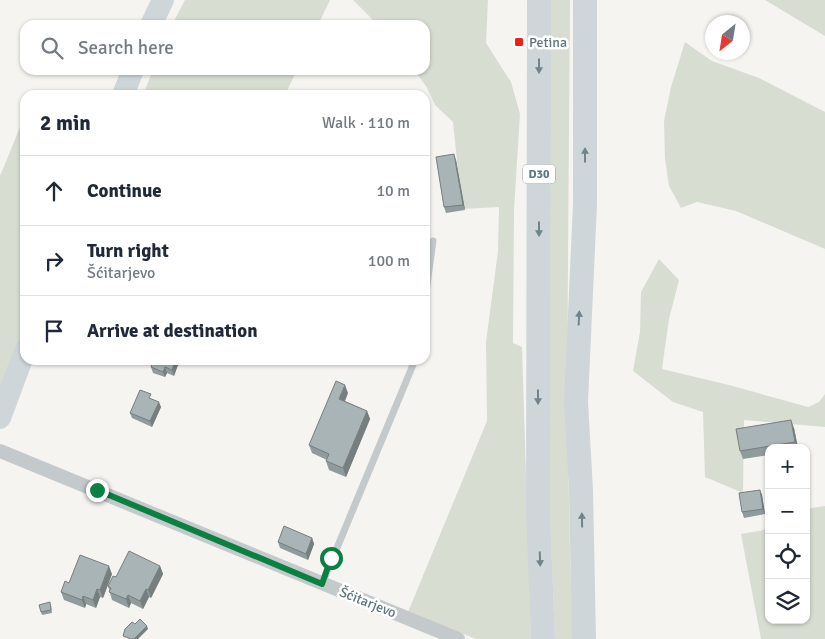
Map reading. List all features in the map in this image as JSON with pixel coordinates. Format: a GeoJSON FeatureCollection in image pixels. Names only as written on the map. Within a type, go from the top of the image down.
{"type":"FeatureCollection","features":[{"type":"Feature","properties":{"kind":"highway","name":"D30"},"geometry":{"type":"LineString","coordinates":[[540,0],[538,512],[543,639]]}},
{"type":"Feature","properties":{"kind":"highway"},"geometry":{"type":"LineString","coordinates":[[584,639],[581,490],[576,402],[585,204],[586,0]]}},
{"type":"Feature","properties":{"kind":"main road"},"geometry":{"type":"LineString","coordinates":[[153,20],[163,0]]}},
{"type":"Feature","properties":{"kind":"main road"},"geometry":{"type":"LineString","coordinates":[[125,90],[131,75]]}},
{"type":"Feature","properties":{"kind":"main road"},"geometry":{"type":"LineString","coordinates":[[0,418],[20,364]]}},
{"type":"Feature","properties":{"kind":"street","name":"Šćitarjevo"},"geometry":{"type":"LineString","coordinates":[[0,451],[458,639]]}},
{"type":"Feature","properties":{"kind":"lane"},"geometry":{"type":"LineString","coordinates":[[430,263],[433,241]]}},
{"type":"Feature","properties":{"kind":"lane"},"geometry":{"type":"LineString","coordinates":[[322,584],[412,365]]}},
{"type":"Feature","properties":{"kind":"shaded area"},"geometry":{"type":"Polygon","coordinates":[[[185,0],[330,0],[320,20],[175,20],[185,0]]]}},
{"type":"Feature","properties":{"kind":"shaded area"},"geometry":{"type":"Polygon","coordinates":[[[353,0],[488,0],[486,43],[511,82],[520,114],[514,210],[513,343],[522,347],[531,639],[476,639],[408,612],[487,421],[486,342],[498,251],[499,207],[462,209],[453,122],[435,105],[430,90],[428,90],[418,75],[430,75],[430,20],[373,20],[353,0]]]}},
{"type":"Feature","properties":{"kind":"shaded area"},"geometry":{"type":"Polygon","coordinates":[[[549,0],[570,0],[568,399],[573,639],[555,639],[549,496],[549,0]]]}},
{"type":"Feature","properties":{"kind":"shaded area"},"geometry":{"type":"Polygon","coordinates":[[[765,0],[825,0],[825,36],[765,0]]]}},
{"type":"Feature","properties":{"kind":"shaded area"},"geometry":{"type":"Polygon","coordinates":[[[685,42],[705,56],[705,60],[711,60],[759,78],[825,112],[825,249],[736,211],[697,202],[681,208],[669,186],[665,159],[664,121],[671,87],[685,42]]]}},
{"type":"Feature","properties":{"kind":"shaded area"},"geometry":{"type":"Polygon","coordinates":[[[151,75],[295,75],[287,90],[145,90],[151,75]]]}},
{"type":"Feature","properties":{"kind":"shaded area"},"geometry":{"type":"Polygon","coordinates":[[[20,127],[20,342],[0,392],[0,176],[20,127]]]}},
{"type":"Feature","properties":{"kind":"shaded area"},"geometry":{"type":"Polygon","coordinates":[[[659,259],[679,280],[669,319],[662,369],[808,407],[819,402],[825,394],[825,427],[744,420],[743,493],[705,477],[703,412],[673,402],[633,371],[640,332],[641,292],[659,259]]]}},
{"type":"Feature","properties":{"kind":"shaded area"},"geometry":{"type":"Polygon","coordinates":[[[825,506],[825,639],[761,639],[741,534],[765,530],[765,624],[810,624],[810,508],[825,506]]]}},
{"type":"Feature","properties":{"kind":"building"},"geometry":{"type":"Polygon","coordinates":[[[454,154],[463,205],[444,207],[436,157],[454,154]]]}},
{"type":"Feature","properties":{"kind":"building"},"geometry":{"type":"Polygon","coordinates":[[[152,365],[174,365],[172,370],[165,367],[163,372],[151,367],[152,365]]]}},
{"type":"Feature","properties":{"kind":"building"},"geometry":{"type":"Polygon","coordinates":[[[336,381],[345,385],[339,399],[367,411],[343,468],[326,461],[329,454],[309,445],[336,381]]]}},
{"type":"Feature","properties":{"kind":"building"},"geometry":{"type":"Polygon","coordinates":[[[140,390],[151,394],[149,398],[159,402],[150,421],[130,413],[140,390]]]}},
{"type":"Feature","properties":{"kind":"building"},"geometry":{"type":"Polygon","coordinates":[[[791,420],[795,442],[765,444],[765,447],[740,451],[736,429],[791,420]]]}},
{"type":"Feature","properties":{"kind":"building"},"geometry":{"type":"Polygon","coordinates":[[[760,490],[763,509],[742,512],[739,493],[760,490]]]}},
{"type":"Feature","properties":{"kind":"building"},"geometry":{"type":"Polygon","coordinates":[[[284,526],[312,538],[306,554],[278,542],[284,526]]]}},
{"type":"Feature","properties":{"kind":"building"},"geometry":{"type":"Polygon","coordinates":[[[129,551],[160,566],[140,601],[128,595],[126,599],[109,592],[111,588],[108,586],[113,576],[116,577],[129,551]]]}},
{"type":"Feature","properties":{"kind":"building"},"geometry":{"type":"Polygon","coordinates":[[[80,555],[109,566],[100,590],[97,589],[93,600],[83,596],[82,600],[61,592],[65,581],[69,583],[80,555]]]}},
{"type":"Feature","properties":{"kind":"building"},"geometry":{"type":"Polygon","coordinates":[[[50,602],[51,610],[41,612],[39,605],[50,602]]]}},
{"type":"Feature","properties":{"kind":"building"},"geometry":{"type":"Polygon","coordinates":[[[140,619],[147,626],[134,639],[123,636],[125,629],[132,622],[135,624],[140,619]]]}},
{"type":"Feature","properties":{"kind":"place","name":"Petina"},"geometry":{"type":"Point","coordinates":[519,42]}},
{"type":"Feature","properties":{"kind":"route"},"geometry":{"type":"LineString","coordinates":[[97,490],[322,584],[331,558]]}}]}
